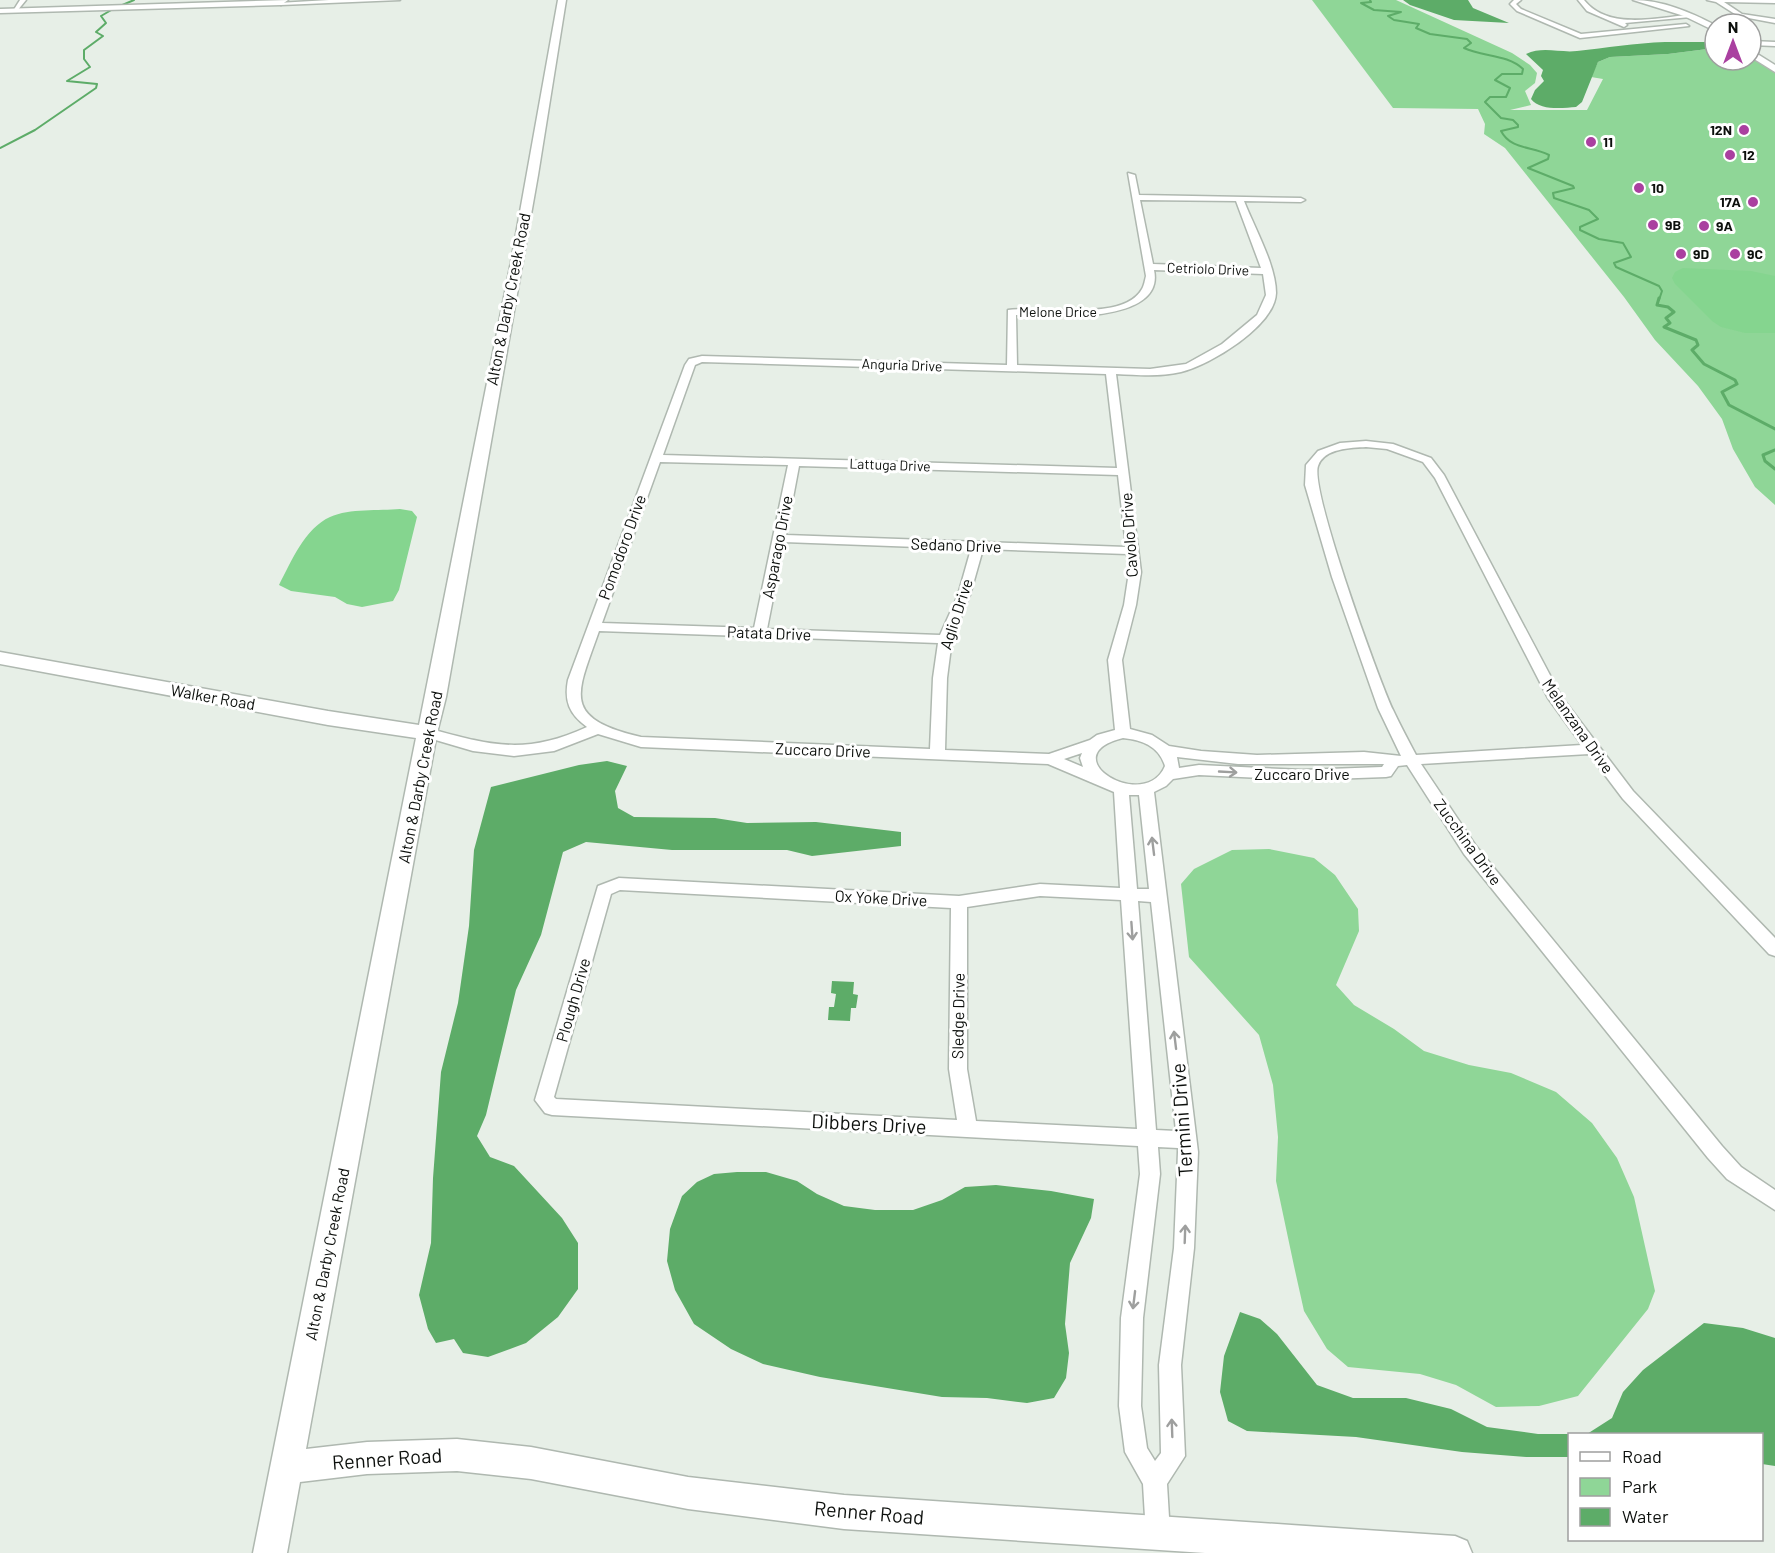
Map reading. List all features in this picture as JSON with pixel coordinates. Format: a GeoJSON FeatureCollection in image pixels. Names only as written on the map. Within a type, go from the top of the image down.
{"type":"FeatureCollection","features":[{"type":"Feature","properties":{"kind":"main road","name":"Alton & Darby Creek Road"},"geometry":{"type":"LineString","coordinates":[[270,1553],[427,733],[436,697],[488,407],[544,116],[562,0]]}},
{"type":"Feature","properties":{"kind":"main road"},"geometry":{"type":"LineString","coordinates":[[1637,0],[1670,13],[1703,21]]}},
{"type":"Feature","properties":{"kind":"main road"},"geometry":{"type":"LineString","coordinates":[[0,11],[282,2]]}},
{"type":"Feature","properties":{"kind":"main road","name":"Walker Road"},"geometry":{"type":"LineString","coordinates":[[0,658],[350,722],[427,733]]}},
{"type":"Feature","properties":{"kind":"main road","name":"Renner Road"},"geometry":{"type":"LineString","coordinates":[[286,1468],[367,1458],[457,1455],[531,1463],[688,1493],[791,1506],[953,1521],[1455,1553]]}},
{"type":"Feature","properties":{"kind":"street"},"geometry":{"type":"LineString","coordinates":[[15,10],[23,0]]}},
{"type":"Feature","properties":{"kind":"street"},"geometry":{"type":"LineString","coordinates":[[282,2],[397,0]]}},
{"type":"Feature","properties":{"kind":"street"},"geometry":{"type":"LineString","coordinates":[[1518,0],[1513,4],[1519,10],[1580,36],[1686,26]]}},
{"type":"Feature","properties":{"kind":"street"},"geometry":{"type":"LineString","coordinates":[[1581,0],[1589,10],[1637,30]]}},
{"type":"Feature","properties":{"kind":"street"},"geometry":{"type":"LineString","coordinates":[[1710,0],[1775,1]]}},
{"type":"Feature","properties":{"kind":"street"},"geometry":{"type":"LineString","coordinates":[[1717,0],[1740,15],[1775,21]]}},
{"type":"Feature","properties":{"kind":"street"},"geometry":{"type":"LineString","coordinates":[[1616,22],[1670,13]]}},
{"type":"Feature","properties":{"kind":"street"},"geometry":{"type":"LineString","coordinates":[[1131,175],[1150,267]]}},
{"type":"Feature","properties":{"kind":"street"},"geometry":{"type":"LineString","coordinates":[[1136,196],[1301,200]]}},
{"type":"Feature","properties":{"kind":"street","name":"Anguria Drive"},"geometry":{"type":"LineString","coordinates":[[693,361],[702,359],[1111,371],[1170,371],[1190,366],[1258,323],[1271,297],[1266,271],[1239,199]]}},
{"type":"Feature","properties":{"kind":"street","name":"Cetriolo Drive"},"geometry":{"type":"LineString","coordinates":[[1150,267],[1266,271]]}},
{"type":"Feature","properties":{"kind":"street","name":"Melone Drice"},"geometry":{"type":"LineString","coordinates":[[1012,368],[1011,312],[1091,313],[1110,311],[1124,306],[1148,291],[1151,284],[1150,267]]}},
{"type":"Feature","properties":{"kind":"street","name":"Pomodoro Drive"},"geometry":{"type":"LineString","coordinates":[[598,728],[579,713],[572,696],[575,680],[592,627],[693,361]]}},
{"type":"Feature","properties":{"kind":"street","name":"Cavolo Drive"},"geometry":{"type":"LineString","coordinates":[[1111,371],[1135,572],[1130,605],[1115,660],[1123,733]]}},
{"type":"Feature","properties":{"kind":"street","name":"Melanzana Drive"},"geometry":{"type":"LineString","coordinates":[[1366,444],[1389,446],[1427,460],[1440,477],[1555,698],[1591,750],[1662,832],[1775,949]]}},
{"type":"Feature","properties":{"kind":"street","name":"Zucchina Drive"},"geometry":{"type":"LineString","coordinates":[[1366,444],[1340,446],[1322,453],[1312,465],[1311,485],[1338,577],[1403,761],[1470,850],[1715,1152],[1734,1173],[1775,1201]]}},
{"type":"Feature","properties":{"kind":"street","name":"Lattuga Drive"},"geometry":{"type":"LineString","coordinates":[[655,458],[1124,472]]}},
{"type":"Feature","properties":{"kind":"street","name":"Asparago Drive"},"geometry":{"type":"LineString","coordinates":[[760,632],[794,462]]}},
{"type":"Feature","properties":{"kind":"street","name":"Sedano Drive"},"geometry":{"type":"LineString","coordinates":[[778,538],[1134,551]]}},
{"type":"Feature","properties":{"kind":"street","name":"Aglio Drive"},"geometry":{"type":"LineString","coordinates":[[937,755],[940,678],[945,639],[964,594],[978,545]]}},
{"type":"Feature","properties":{"kind":"street","name":"Patata Drive"},"geometry":{"type":"LineString","coordinates":[[592,627],[945,639]]}},
{"type":"Feature","properties":{"kind":"street"},"geometry":{"type":"LineString","coordinates":[[427,733],[494,750],[531,751],[559,746],[598,728]]}},
{"type":"Feature","properties":{"kind":"street","name":"Zuccaro Drive"},"geometry":{"type":"LineString","coordinates":[[598,728],[641,742],[1050,759],[1098,779]]}},
{"type":"Feature","properties":{"kind":"street"},"geometry":{"type":"LineString","coordinates":[[1123,733],[1147,738],[1165,750],[1170,758],[1170,774],[1164,781],[1146,789],[1121,789],[1098,779],[1090,770],[1086,761],[1087,752],[1093,744],[1111,735],[1123,733]]}},
{"type":"Feature","properties":{"kind":"street","name":"Zuccaro Drive"},"geometry":{"type":"LineString","coordinates":[[1050,759],[1093,744]]}},
{"type":"Feature","properties":{"kind":"street","name":"Zuccaro Drive"},"geometry":{"type":"LineString","coordinates":[[1165,750],[1197,756],[1310,759],[1376,756],[1403,761],[1591,750]]}},
{"type":"Feature","properties":{"kind":"street","name":"Zuccaro Drive"},"geometry":{"type":"LineString","coordinates":[[1170,774],[1199,770],[1339,775],[1386,772],[1403,761]]}},
{"type":"Feature","properties":{"kind":"street","name":"Termini Drive"},"geometry":{"type":"LineString","coordinates":[[1121,789],[1150,1174],[1132,1318],[1130,1406],[1136,1452],[1155,1481],[1158,1534]]}},
{"type":"Feature","properties":{"kind":"street","name":"Termini Drive"},"geometry":{"type":"LineString","coordinates":[[1146,789],[1187,1140],[1184,1248],[1170,1365],[1173,1456],[1155,1481]]}},
{"type":"Feature","properties":{"kind":"street","name":"Ox Yoke Drive"},"geometry":{"type":"LineString","coordinates":[[604,890],[619,884],[959,902],[1040,890],[1159,896]]}},
{"type":"Feature","properties":{"kind":"street","name":"Plough Drive"},"geometry":{"type":"LineString","coordinates":[[552,1107],[544,1100],[604,890]]}},
{"type":"Feature","properties":{"kind":"street","name":"Sledge Drive"},"geometry":{"type":"LineString","coordinates":[[959,902],[958,1069],[968,1129]]}},
{"type":"Feature","properties":{"kind":"street","name":"Dibbers Drive"},"geometry":{"type":"LineString","coordinates":[[552,1107],[1187,1140]]}},
{"type":"Feature","properties":{"kind":"green space"},"geometry":{"type":"Polygon","coordinates":[[[1312,0],[1396,0],[1512,53],[1530,65],[1537,73],[1535,83],[1525,91],[1531,105],[1510,110],[1587,110],[1603,79],[1591,77],[1598,62],[1610,57],[1703,50],[1703,72],[1763,72],[1763,61],[1775,69],[1775,505],[1755,487],[1733,449],[1722,419],[1698,386],[1655,340],[1624,297],[1505,148],[1484,134],[1485,124],[1478,109],[1393,108],[1312,0]]]}},
{"type":"Feature","properties":{"kind":"green space"},"geometry":{"type":"Polygon","coordinates":[[[1269,849],[1314,858],[1335,875],[1358,909],[1359,931],[1336,985],[1354,1005],[1394,1029],[1424,1051],[1469,1065],[1511,1073],[1556,1092],[1592,1123],[1617,1158],[1634,1197],[1655,1291],[1648,1309],[1578,1396],[1539,1406],[1496,1407],[1456,1385],[1420,1374],[1348,1367],[1327,1349],[1304,1311],[1276,1181],[1278,1137],[1273,1085],[1259,1035],[1189,957],[1181,884],[1194,869],[1232,850],[1269,849]]]}},
{"type":"Feature","properties":{"kind":"shaded area"},"geometry":{"type":"Polygon","coordinates":[[[1683,268],[1751,271],[1775,276],[1775,333],[1745,333],[1721,327],[1712,321],[1675,284],[1672,278],[1675,272],[1683,268]]]}},
{"type":"Feature","properties":{"kind":"shaded area"},"geometry":{"type":"Polygon","coordinates":[[[400,509],[412,511],[417,517],[399,590],[393,601],[362,607],[347,604],[335,597],[291,591],[279,585],[306,537],[321,522],[346,512],[400,509]]]}},
{"type":"Feature","properties":{"kind":"water"},"geometry":{"type":"Polygon","coordinates":[[[1403,0],[1468,0],[1473,8],[1509,23],[1454,20],[1410,5],[1403,0]]]}},
{"type":"Feature","properties":{"kind":"water"},"geometry":{"type":"Polygon","coordinates":[[[1703,42],[1703,50],[1610,57],[1598,62],[1582,102],[1576,107],[1546,107],[1531,99],[1535,90],[1544,81],[1541,76],[1543,70],[1526,54],[1539,50],[1577,51],[1632,44],[1703,42]]]}},
{"type":"Feature","properties":{"kind":"water"},"geometry":{"type":"Polygon","coordinates":[[[607,761],[627,766],[615,791],[618,808],[634,817],[715,818],[747,823],[816,822],[901,832],[901,846],[812,856],[787,850],[672,850],[586,842],[563,852],[541,935],[516,990],[486,1115],[477,1136],[490,1157],[514,1166],[562,1218],[578,1243],[578,1289],[558,1317],[526,1343],[488,1357],[463,1353],[454,1339],[436,1343],[428,1329],[419,1295],[431,1243],[441,1072],[458,1003],[469,926],[474,850],[491,787],[579,765],[607,761]]]}},
{"type":"Feature","properties":{"kind":"water"},"geometry":{"type":"Polygon","coordinates":[[[832,981],[854,982],[853,994],[858,995],[856,1008],[851,1008],[850,1021],[828,1020],[829,1007],[834,1007],[836,994],[831,993],[832,981]]]}},
{"type":"Feature","properties":{"kind":"water"},"geometry":{"type":"Polygon","coordinates":[[[766,1172],[797,1181],[817,1194],[844,1206],[875,1210],[913,1210],[942,1200],[965,1187],[996,1185],[1051,1191],[1094,1199],[1091,1218],[1070,1263],[1065,1324],[1069,1353],[1066,1378],[1054,1398],[1027,1403],[987,1398],[942,1397],[820,1377],[763,1364],[731,1349],[694,1324],[675,1290],[667,1261],[670,1229],[682,1196],[697,1182],[714,1174],[766,1172]]]}},
{"type":"Feature","properties":{"kind":"water"},"geometry":{"type":"Polygon","coordinates":[[[1240,1312],[1260,1319],[1277,1334],[1317,1385],[1353,1398],[1406,1398],[1451,1409],[1487,1427],[1538,1434],[1568,1434],[1568,1457],[1526,1457],[1462,1452],[1356,1437],[1247,1431],[1228,1421],[1220,1392],[1224,1356],[1240,1312]]]}},
{"type":"Feature","properties":{"kind":"water"},"geometry":{"type":"Polygon","coordinates":[[[1704,1323],[1743,1328],[1775,1338],[1775,1466],[1763,1464],[1763,1433],[1589,1433],[1612,1418],[1623,1392],[1643,1370],[1704,1323]]]}},
{"type":"Feature","properties":{"kind":"waterway"},"geometry":{"type":"LineString","coordinates":[[120,6],[134,0]]}},
{"type":"Feature","properties":{"kind":"waterway"},"geometry":{"type":"LineString","coordinates":[[1370,0],[1371,2],[1361,3],[1374,10],[1401,12],[1388,16],[1394,20],[1419,24],[1416,28],[1430,34],[1467,39],[1471,43],[1464,48],[1502,58],[1523,69],[1522,74],[1502,74],[1495,80],[1510,88],[1506,97],[1490,97],[1485,102],[1501,118],[1513,120],[1518,125],[1518,127],[1501,131],[1510,142],[1549,155],[1548,159],[1528,168],[1573,186],[1574,188],[1553,193],[1554,198],[1589,210],[1598,219],[1580,227],[1580,230],[1599,239],[1623,243],[1631,257],[1614,263],[1616,267],[1659,286],[1662,291],[1659,300]]}},
{"type":"Feature","properties":{"kind":"waterway"},"geometry":{"type":"LineString","coordinates":[[0,148],[35,130],[96,88],[97,84],[67,81],[90,67],[84,59],[84,50],[103,36],[96,32],[106,23],[101,16],[113,9]]}},
{"type":"Feature","properties":{"kind":"waterway"},"geometry":{"type":"LineString","coordinates":[[1659,298],[1657,305],[1668,307],[1674,312],[1666,318],[1670,323],[1664,327],[1696,340],[1698,345],[1692,350],[1704,364],[1735,380],[1737,384],[1722,392],[1729,405],[1775,429]]}},
{"type":"Feature","properties":{"kind":"waterway"},"geometry":{"type":"LineString","coordinates":[[1775,450],[1763,455],[1765,461],[1775,469]]}},
{"type":"Feature","properties":{"kind":"place","name":"12N"},"geometry":{"type":"Point","coordinates":[1744,130]}},
{"type":"Feature","properties":{"kind":"place","name":"11"},"geometry":{"type":"Point","coordinates":[1591,142]}},
{"type":"Feature","properties":{"kind":"place","name":"12"},"geometry":{"type":"Point","coordinates":[1730,155]}},
{"type":"Feature","properties":{"kind":"place","name":"10"},"geometry":{"type":"Point","coordinates":[1639,188]}},
{"type":"Feature","properties":{"kind":"place","name":"17A"},"geometry":{"type":"Point","coordinates":[1753,202]}},
{"type":"Feature","properties":{"kind":"place","name":"9B"},"geometry":{"type":"Point","coordinates":[1653,225]}},
{"type":"Feature","properties":{"kind":"place","name":"9A"},"geometry":{"type":"Point","coordinates":[1704,226]}},
{"type":"Feature","properties":{"kind":"place","name":"9D"},"geometry":{"type":"Point","coordinates":[1681,254]}},
{"type":"Feature","properties":{"kind":"place","name":"9C"},"geometry":{"type":"Point","coordinates":[1735,254]}}]}
